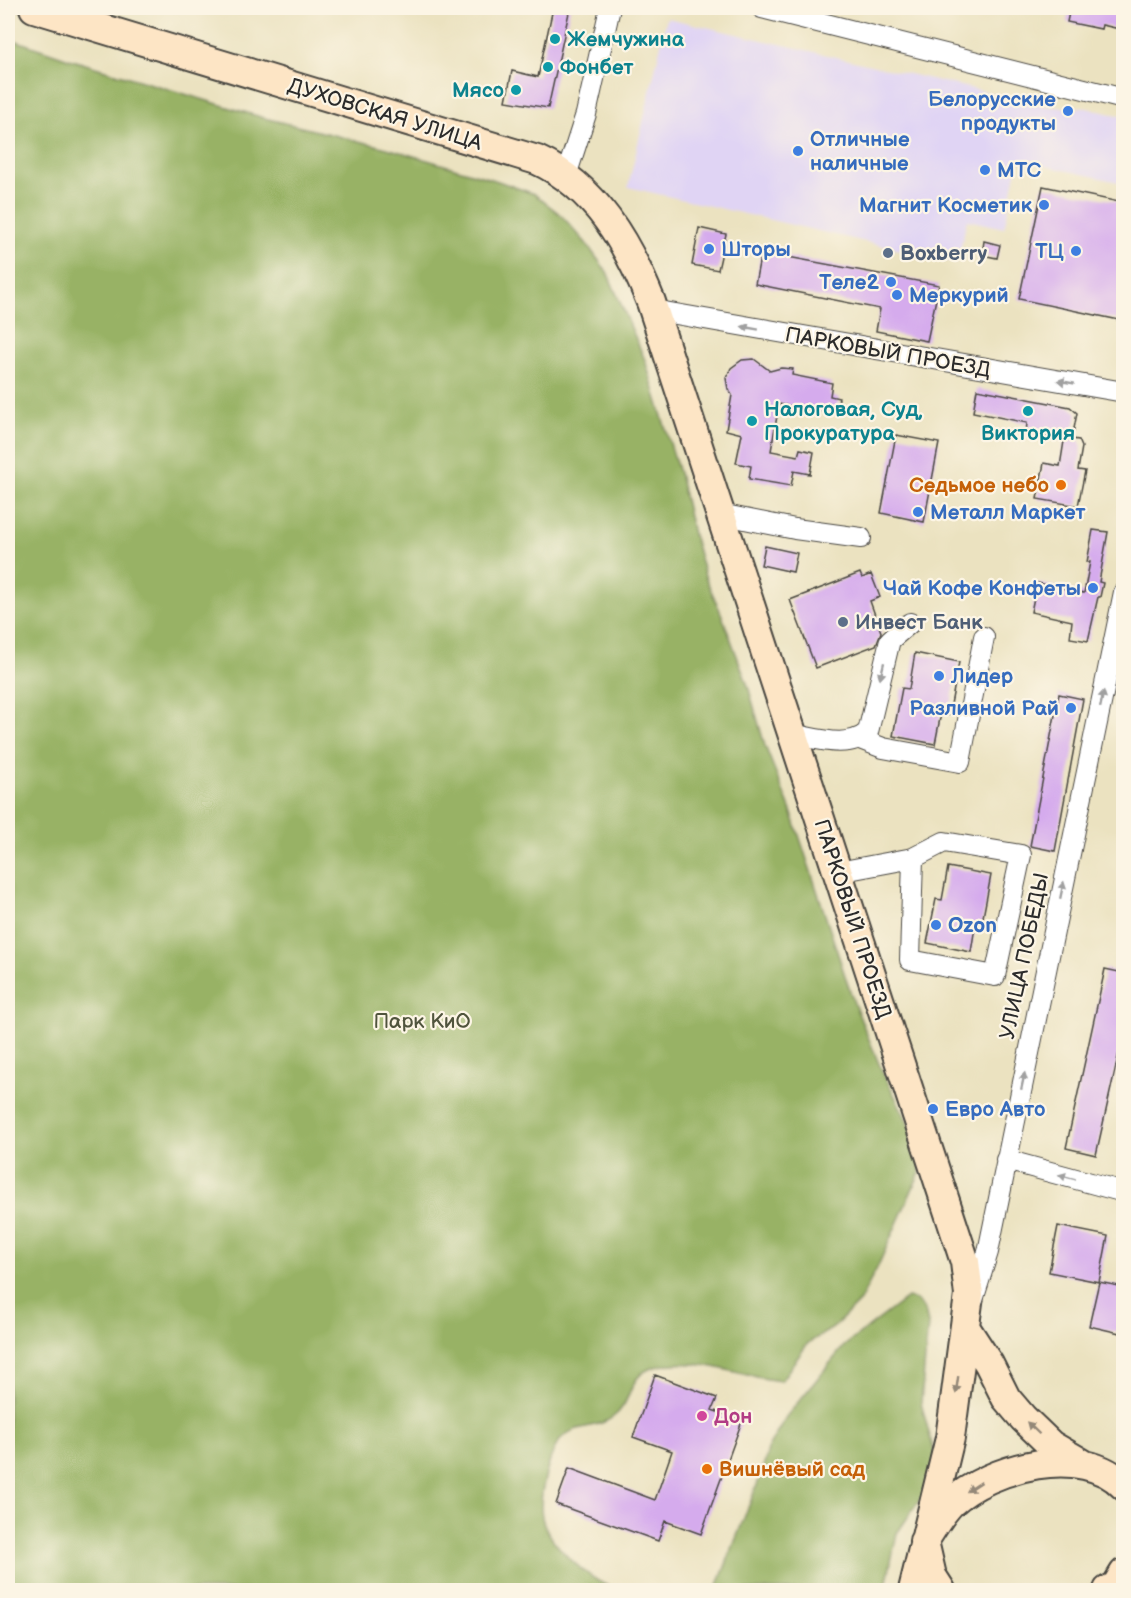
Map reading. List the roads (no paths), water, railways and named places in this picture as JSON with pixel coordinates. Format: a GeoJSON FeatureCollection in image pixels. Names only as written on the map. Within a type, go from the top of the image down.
{"type":"FeatureCollection","features":[{"type":"Feature","properties":{"kind":"street","name":"ДУХОВСКАЯ УЛИЦА"},"geometry":{"type":"LineString","coordinates":[[34,8],[527,157],[548,165],[566,176]]}},
{"type":"Feature","properties":{"kind":"street"},"geometry":{"type":"LineString","coordinates":[[566,176],[586,114],[610,8]]}},
{"type":"Feature","properties":{"kind":"street"},"geometry":{"type":"LineString","coordinates":[[762,8],[1124,99]]}},
{"type":"Feature","properties":{"kind":"street","name":"ПАРКОВЫЙ ПРОЕЗД"},"geometry":{"type":"LineString","coordinates":[[566,176],[579,187],[613,226],[636,264],[653,310],[965,1262],[969,1295],[950,1438],[913,1590]]}},
{"type":"Feature","properties":{"kind":"street","name":"ПАРКОВЫЙ ПРОЕЗД"},"geometry":{"type":"LineString","coordinates":[[653,310],[1124,392]]}},
{"type":"Feature","properties":{"kind":"street"},"geometry":{"type":"LineString","coordinates":[[720,514],[795,529],[861,538]]}},
{"type":"Feature","properties":{"kind":"street","name":"УЛИЦА ПОБЕДЫ"},"geometry":{"type":"LineString","coordinates":[[965,1327],[988,1252],[1124,592]]}},
{"type":"Feature","properties":{"kind":"street"},"geometry":{"type":"LineString","coordinates":[[791,734],[848,742],[860,739],[868,732],[890,639],[910,624]]}},
{"type":"Feature","properties":{"kind":"street"},"geometry":{"type":"LineString","coordinates":[[860,739],[883,748],[960,762],[984,637]]}},
{"type":"Feature","properties":{"kind":"street"},"geometry":{"type":"LineString","coordinates":[[838,872],[913,858],[944,842],[1021,855],[995,976],[910,960],[913,858]]}},
{"type":"Feature","properties":{"kind":"street"},"geometry":{"type":"LineString","coordinates":[[1006,1160],[1124,1192]]}},
{"type":"Feature","properties":{"kind":"street"},"geometry":{"type":"LineString","coordinates":[[965,1327],[989,1364],[1006,1398],[1023,1418],[1051,1445],[1082,1463],[1111,1474],[1124,1486]]}},
{"type":"Feature","properties":{"kind":"street"},"geometry":{"type":"LineString","coordinates":[[941,1590],[932,1576],[924,1541],[951,1504],[982,1482],[1004,1472],[1050,1463],[1084,1464],[1111,1474]]}},
{"type":"Feature","properties":{"kind":"place","name":"Жемчужина"},"geometry":{"type":"Point","coordinates":[555,39]}},
{"type":"Feature","properties":{"kind":"place","name":"Фонбет"},"geometry":{"type":"Point","coordinates":[548,67]}},
{"type":"Feature","properties":{"kind":"place","name":"Мясо"},"geometry":{"type":"Point","coordinates":[516,90]}},
{"type":"Feature","properties":{"kind":"place","name":"Белорусские продукты"},"geometry":{"type":"Point","coordinates":[1068,111]}},
{"type":"Feature","properties":{"kind":"place","name":"Отличные наличные"},"geometry":{"type":"Point","coordinates":[798,151]}},
{"type":"Feature","properties":{"kind":"place","name":"МТС"},"geometry":{"type":"Point","coordinates":[985,170]}},
{"type":"Feature","properties":{"kind":"place","name":"Магнит Косметик"},"geometry":{"type":"Point","coordinates":[1044,205]}},
{"type":"Feature","properties":{"kind":"place","name":"Шторы"},"geometry":{"type":"Point","coordinates":[709,249]}},
{"type":"Feature","properties":{"kind":"place","name":"ТЦ"},"geometry":{"type":"Point","coordinates":[1076,251]}},
{"type":"Feature","properties":{"kind":"place","name":"Boxberry"},"geometry":{"type":"Point","coordinates":[888,253]}},
{"type":"Feature","properties":{"kind":"place","name":"Теле2"},"geometry":{"type":"Point","coordinates":[891,282]}},
{"type":"Feature","properties":{"kind":"place","name":"Меркурий"},"geometry":{"type":"Point","coordinates":[897,295]}},
{"type":"Feature","properties":{"kind":"place","name":"Виктория"},"geometry":{"type":"Point","coordinates":[1028,411]}},
{"type":"Feature","properties":{"kind":"place","name":"Налоговая, Суд, Прокуратура"},"geometry":{"type":"Point","coordinates":[752,421]}},
{"type":"Feature","properties":{"kind":"place","name":"Седьмое небо"},"geometry":{"type":"Point","coordinates":[1061,485]}},
{"type":"Feature","properties":{"kind":"place","name":"Металл Маркет"},"geometry":{"type":"Point","coordinates":[918,512]}},
{"type":"Feature","properties":{"kind":"place","name":"Чай Кофе Конфеты"},"geometry":{"type":"Point","coordinates":[1093,588]}},
{"type":"Feature","properties":{"kind":"place","name":"Инвест Банк"},"geometry":{"type":"Point","coordinates":[843,622]}},
{"type":"Feature","properties":{"kind":"place","name":"Лидер"},"geometry":{"type":"Point","coordinates":[939,676]}},
{"type":"Feature","properties":{"kind":"place","name":"Разливной Рай"},"geometry":{"type":"Point","coordinates":[1071,708]}},
{"type":"Feature","properties":{"kind":"place","name":"Ozon"},"geometry":{"type":"Point","coordinates":[936,925]}},
{"type":"Feature","properties":{"kind":"place","name":"Евро Авто"},"geometry":{"type":"Point","coordinates":[933,1109]}},
{"type":"Feature","properties":{"kind":"place","name":"Дон"},"geometry":{"type":"Point","coordinates":[702,1416]}},
{"type":"Feature","properties":{"kind":"place","name":"Вишнёвый сад"},"geometry":{"type":"Point","coordinates":[707,1469]}},
{"type":"Feature","properties":{"kind":"park label","name":"Парк КиО"},"geometry":{"type":"Point","coordinates":[422,1021]}}]}
